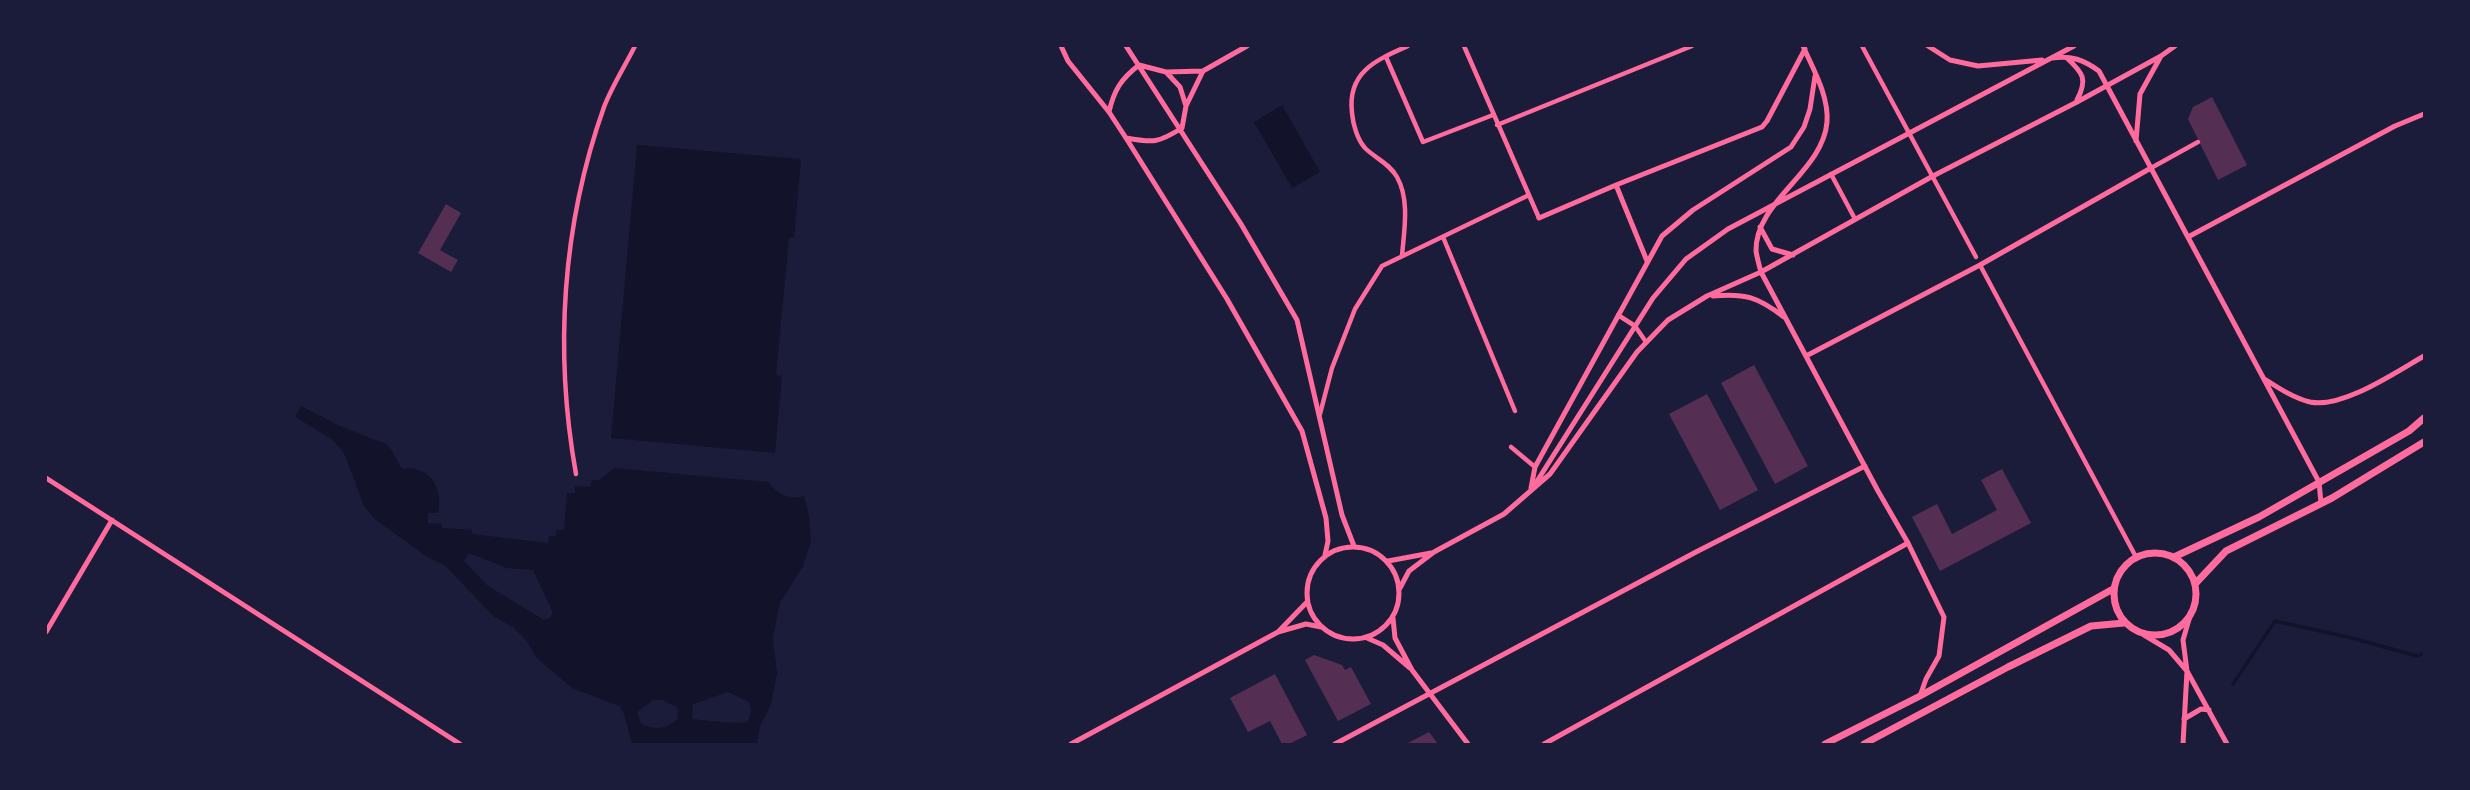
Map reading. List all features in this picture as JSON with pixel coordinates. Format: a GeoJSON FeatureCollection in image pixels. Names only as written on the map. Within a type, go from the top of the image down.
{"type":"FeatureCollection","features":[{"type":"Feature","properties":{"kind":"street"},"geometry":{"type":"LineString","coordinates":[[576,474],[569,439],[564,352],[565,290],[576,203],[605,105],[635,46]]}},
{"type":"Feature","properties":{"kind":"street"},"geometry":{"type":"LineString","coordinates":[[1061,46],[1068,61],[1109,112],[1227,299],[1302,431],[1326,518],[1328,541],[1325,555]]}},
{"type":"Feature","properties":{"kind":"street"},"geometry":{"type":"LineString","coordinates":[[1126,46],[1241,224],[1297,320],[1342,515],[1354,546]]}},
{"type":"Feature","properties":{"kind":"street"},"geometry":{"type":"LineString","coordinates":[[1139,65],[1166,72],[1203,71],[1247,46]]}},
{"type":"Feature","properties":{"kind":"street"},"geometry":{"type":"LineString","coordinates":[[1402,256],[1405,214],[1403,194],[1396,176],[1382,160],[1364,147],[1353,124],[1350,99],[1357,78],[1369,66],[1408,46]]}},
{"type":"Feature","properties":{"kind":"street"},"geometry":{"type":"LineString","coordinates":[[1464,46],[1539,218],[1762,127],[1804,47]]}},
{"type":"Feature","properties":{"kind":"street"},"geometry":{"type":"LineString","coordinates":[[1497,125],[1692,46]]}},
{"type":"Feature","properties":{"kind":"street"},"geometry":{"type":"LineString","coordinates":[[1862,46],[1976,257]]}},
{"type":"Feature","properties":{"kind":"street"},"geometry":{"type":"LineString","coordinates":[[1928,46],[1950,60],[1978,66],[2065,56],[2085,61],[2099,71],[2319,482],[2321,503]]}},
{"type":"Feature","properties":{"kind":"street"},"geometry":{"type":"LineString","coordinates":[[1531,491],[1653,298],[1686,258],[1728,229],[2074,46]]}},
{"type":"Feature","properties":{"kind":"street"},"geometry":{"type":"LineString","coordinates":[[1400,588],[1409,572],[1434,552],[1504,514],[1550,474],[1646,342],[1668,320],[1707,296],[1761,272],[1933,176],[2077,102],[2175,46]]}},
{"type":"Feature","properties":{"kind":"street"},"geometry":{"type":"LineString","coordinates":[[1804,47],[1826,102],[1827,123],[1813,158],[1760,227],[1756,251],[1761,272],[1908,543],[1944,617],[1939,656],[1920,696]]}},
{"type":"Feature","properties":{"kind":"street"},"geometry":{"type":"LineString","coordinates":[[2065,56],[2082,72],[2084,88],[2077,102]]}},
{"type":"Feature","properties":{"kind":"street"},"geometry":{"type":"LineString","coordinates":[[2136,141],[2140,94],[2161,56]]}},
{"type":"Feature","properties":{"kind":"street"},"geometry":{"type":"LineString","coordinates":[[1386,57],[1423,142],[1493,115]]}},
{"type":"Feature","properties":{"kind":"street"},"geometry":{"type":"LineString","coordinates":[[1109,112],[1113,94],[1121,79],[1139,65]]}},
{"type":"Feature","properties":{"kind":"street"},"geometry":{"type":"LineString","coordinates":[[1126,138],[1162,141],[1181,128],[1186,106],[1203,71]]}},
{"type":"Feature","properties":{"kind":"street"},"geometry":{"type":"LineString","coordinates":[[1166,72],[1180,87],[1186,106]]}},
{"type":"Feature","properties":{"kind":"street"},"geometry":{"type":"LineString","coordinates":[[1531,491],[1535,467],[1662,236],[1680,219],[1791,147],[1804,127],[1810,109],[1815,75]]}},
{"type":"Feature","properties":{"kind":"street"},"geometry":{"type":"LineString","coordinates":[[2188,237],[2395,126],[2424,114]]}},
{"type":"Feature","properties":{"kind":"street"},"geometry":{"type":"LineString","coordinates":[[1806,356],[1980,265],[2198,142]]}},
{"type":"Feature","properties":{"kind":"street"},"geometry":{"type":"LineString","coordinates":[[1831,174],[1855,219]]}},
{"type":"Feature","properties":{"kind":"street"},"geometry":{"type":"LineString","coordinates":[[1616,185],[1647,261]]}},
{"type":"Feature","properties":{"kind":"street"},"geometry":{"type":"LineString","coordinates":[[1319,417],[1332,368],[1355,309],[1382,266],[1529,195]]}},
{"type":"Feature","properties":{"kind":"street"},"geometry":{"type":"LineString","coordinates":[[1760,227],[1772,248],[1793,255]]}},
{"type":"Feature","properties":{"kind":"street"},"geometry":{"type":"LineString","coordinates":[[1443,237],[1515,411]]}},
{"type":"Feature","properties":{"kind":"street"},"geometry":{"type":"LineString","coordinates":[[1980,265],[2136,557]]}},
{"type":"Feature","properties":{"kind":"street"},"geometry":{"type":"LineString","coordinates":[[1707,296],[1739,293],[1764,302],[1786,319]]}},
{"type":"Feature","properties":{"kind":"street"},"geometry":{"type":"LineString","coordinates":[[1617,315],[1635,326],[1646,342]]}},
{"type":"Feature","properties":{"kind":"street"},"geometry":{"type":"LineString","coordinates":[[2263,378],[2286,393],[2312,402],[2340,402],[2424,356]]}},
{"type":"Feature","properties":{"kind":"street"},"geometry":{"type":"LineString","coordinates":[[2174,557],[2259,517],[2409,431],[2424,418]]}},
{"type":"Feature","properties":{"kind":"street"},"geometry":{"type":"LineString","coordinates":[[2195,584],[2226,551],[2321,503],[2424,442]]}},
{"type":"Feature","properties":{"kind":"street"},"geometry":{"type":"LineString","coordinates":[[1511,447],[1535,467]]}},
{"type":"Feature","properties":{"kind":"street"},"geometry":{"type":"LineString","coordinates":[[1335,744],[1696,552],[1865,466]]}},
{"type":"Feature","properties":{"kind":"street"},"geometry":{"type":"LineString","coordinates":[[46,478],[460,744]]}},
{"type":"Feature","properties":{"kind":"street"},"geometry":{"type":"LineString","coordinates":[[46,632],[112,520]]}},
{"type":"Feature","properties":{"kind":"street"},"geometry":{"type":"LineString","coordinates":[[1544,744],[1908,543]]}},
{"type":"Feature","properties":{"kind":"street"},"geometry":{"type":"LineString","coordinates":[[1070,744],[1278,632],[1306,624],[1321,627],[1342,639],[1366,638],[1377,634],[1392,618],[1399,603],[1400,588],[1388,561],[1367,548],[1354,546],[1325,555],[1310,576],[1307,589],[1310,611],[1321,627]]}},
{"type":"Feature","properties":{"kind":"street"},"geometry":{"type":"LineString","coordinates":[[1388,561],[1434,552]]}},
{"type":"Feature","properties":{"kind":"street"},"geometry":{"type":"LineString","coordinates":[[2183,744],[2188,671],[2183,640],[2196,595],[2195,584],[2183,564],[2174,557],[2155,553],[2136,557],[2121,570],[2113,589],[2117,613],[2124,623],[2169,650],[2188,671],[2227,744]]}},
{"type":"Feature","properties":{"kind":"street"},"geometry":{"type":"LineString","coordinates":[[1825,744],[1920,696],[2113,589]]}},
{"type":"Feature","properties":{"kind":"street"},"geometry":{"type":"LineString","coordinates":[[1278,632],[1307,601]]}},
{"type":"Feature","properties":{"kind":"street"},"geometry":{"type":"LineString","coordinates":[[2144,635],[2170,633],[2182,626],[2190,615]]}},
{"type":"Feature","properties":{"kind":"street"},"geometry":{"type":"LineString","coordinates":[[1392,618],[1395,639],[1412,670],[1468,744]]}},
{"type":"Feature","properties":{"kind":"street"},"geometry":{"type":"LineString","coordinates":[[1864,744],[2091,626],[2124,623]]}},
{"type":"Feature","properties":{"kind":"street"},"geometry":{"type":"LineString","coordinates":[[1366,638],[1383,645],[1412,670]]}},
{"type":"Feature","properties":{"kind":"street"},"geometry":{"type":"LineString","coordinates":[[2184,719],[2202,709],[2209,709]]}},
{"type":"Feature","properties":{"kind":"shaded area"},"geometry":{"type":"Polygon","coordinates":[[[1282,105],[1320,172],[1292,188],[1254,122],[1282,105]]]}},
{"type":"Feature","properties":{"kind":"shaded area"},"geometry":{"type":"Polygon","coordinates":[[[637,145],[801,159],[794,238],[789,238],[776,375],[782,376],[775,453],[611,438],[637,145]]]}},
{"type":"Feature","properties":{"kind":"shaded area"},"geometry":{"type":"Polygon","coordinates":[[[301,406],[340,426],[386,444],[402,469],[420,470],[427,474],[436,487],[439,495],[438,513],[428,513],[428,523],[442,524],[442,528],[472,530],[472,534],[548,543],[549,536],[556,536],[556,530],[564,530],[567,493],[575,493],[575,486],[590,487],[592,480],[599,480],[614,468],[768,482],[784,495],[804,496],[811,542],[803,566],[780,603],[773,639],[777,673],[771,704],[760,726],[757,744],[632,744],[624,714],[619,706],[572,688],[537,658],[526,640],[513,627],[493,616],[446,566],[426,556],[376,520],[364,506],[344,453],[333,440],[295,417],[301,406]],[[469,553],[464,561],[488,586],[544,620],[550,618],[553,613],[533,570],[507,568],[469,553]],[[728,692],[693,704],[692,718],[702,720],[748,722],[751,711],[749,702],[728,692]],[[653,700],[637,712],[641,724],[652,727],[665,727],[678,718],[677,707],[662,700],[653,700]]]}},
{"type":"Feature","properties":{"kind":"building"},"geometry":{"type":"Polygon","coordinates":[[[2212,97],[2247,165],[2218,180],[2188,119],[2193,107],[2212,97]]]}},
{"type":"Feature","properties":{"kind":"building"},"geometry":{"type":"Polygon","coordinates":[[[446,204],[461,213],[440,250],[458,260],[451,272],[418,253],[446,204]]]}},
{"type":"Feature","properties":{"kind":"building"},"geometry":{"type":"Polygon","coordinates":[[[1754,365],[1808,466],[1775,484],[1721,383],[1754,365]]]}},
{"type":"Feature","properties":{"kind":"building"},"geometry":{"type":"Polygon","coordinates":[[[1707,394],[1758,490],[1720,510],[1669,414],[1707,394]]]}},
{"type":"Feature","properties":{"kind":"building"},"geometry":{"type":"Polygon","coordinates":[[[2002,469],[2031,523],[1940,571],[1912,517],[1937,504],[1952,534],[1997,510],[1981,480],[2002,469]]]}},
{"type":"Feature","properties":{"kind":"building"},"geometry":{"type":"Polygon","coordinates":[[[1314,655],[1342,665],[1345,670],[1351,667],[1371,704],[1338,721],[1305,660],[1314,655]]]}},
{"type":"Feature","properties":{"kind":"building"},"geometry":{"type":"Polygon","coordinates":[[[1275,674],[1307,735],[1289,744],[1282,744],[1270,721],[1248,732],[1230,698],[1275,674]]]}},
{"type":"Feature","properties":{"kind":"building"},"geometry":{"type":"Polygon","coordinates":[[[1429,732],[1438,744],[1406,744],[1429,732]]]}},
{"type":"Feature","properties":{"kind":"waterway"},"geometry":{"type":"LineString","coordinates":[[2233,684],[2275,621],[2417,656],[2424,653]]}}]}
